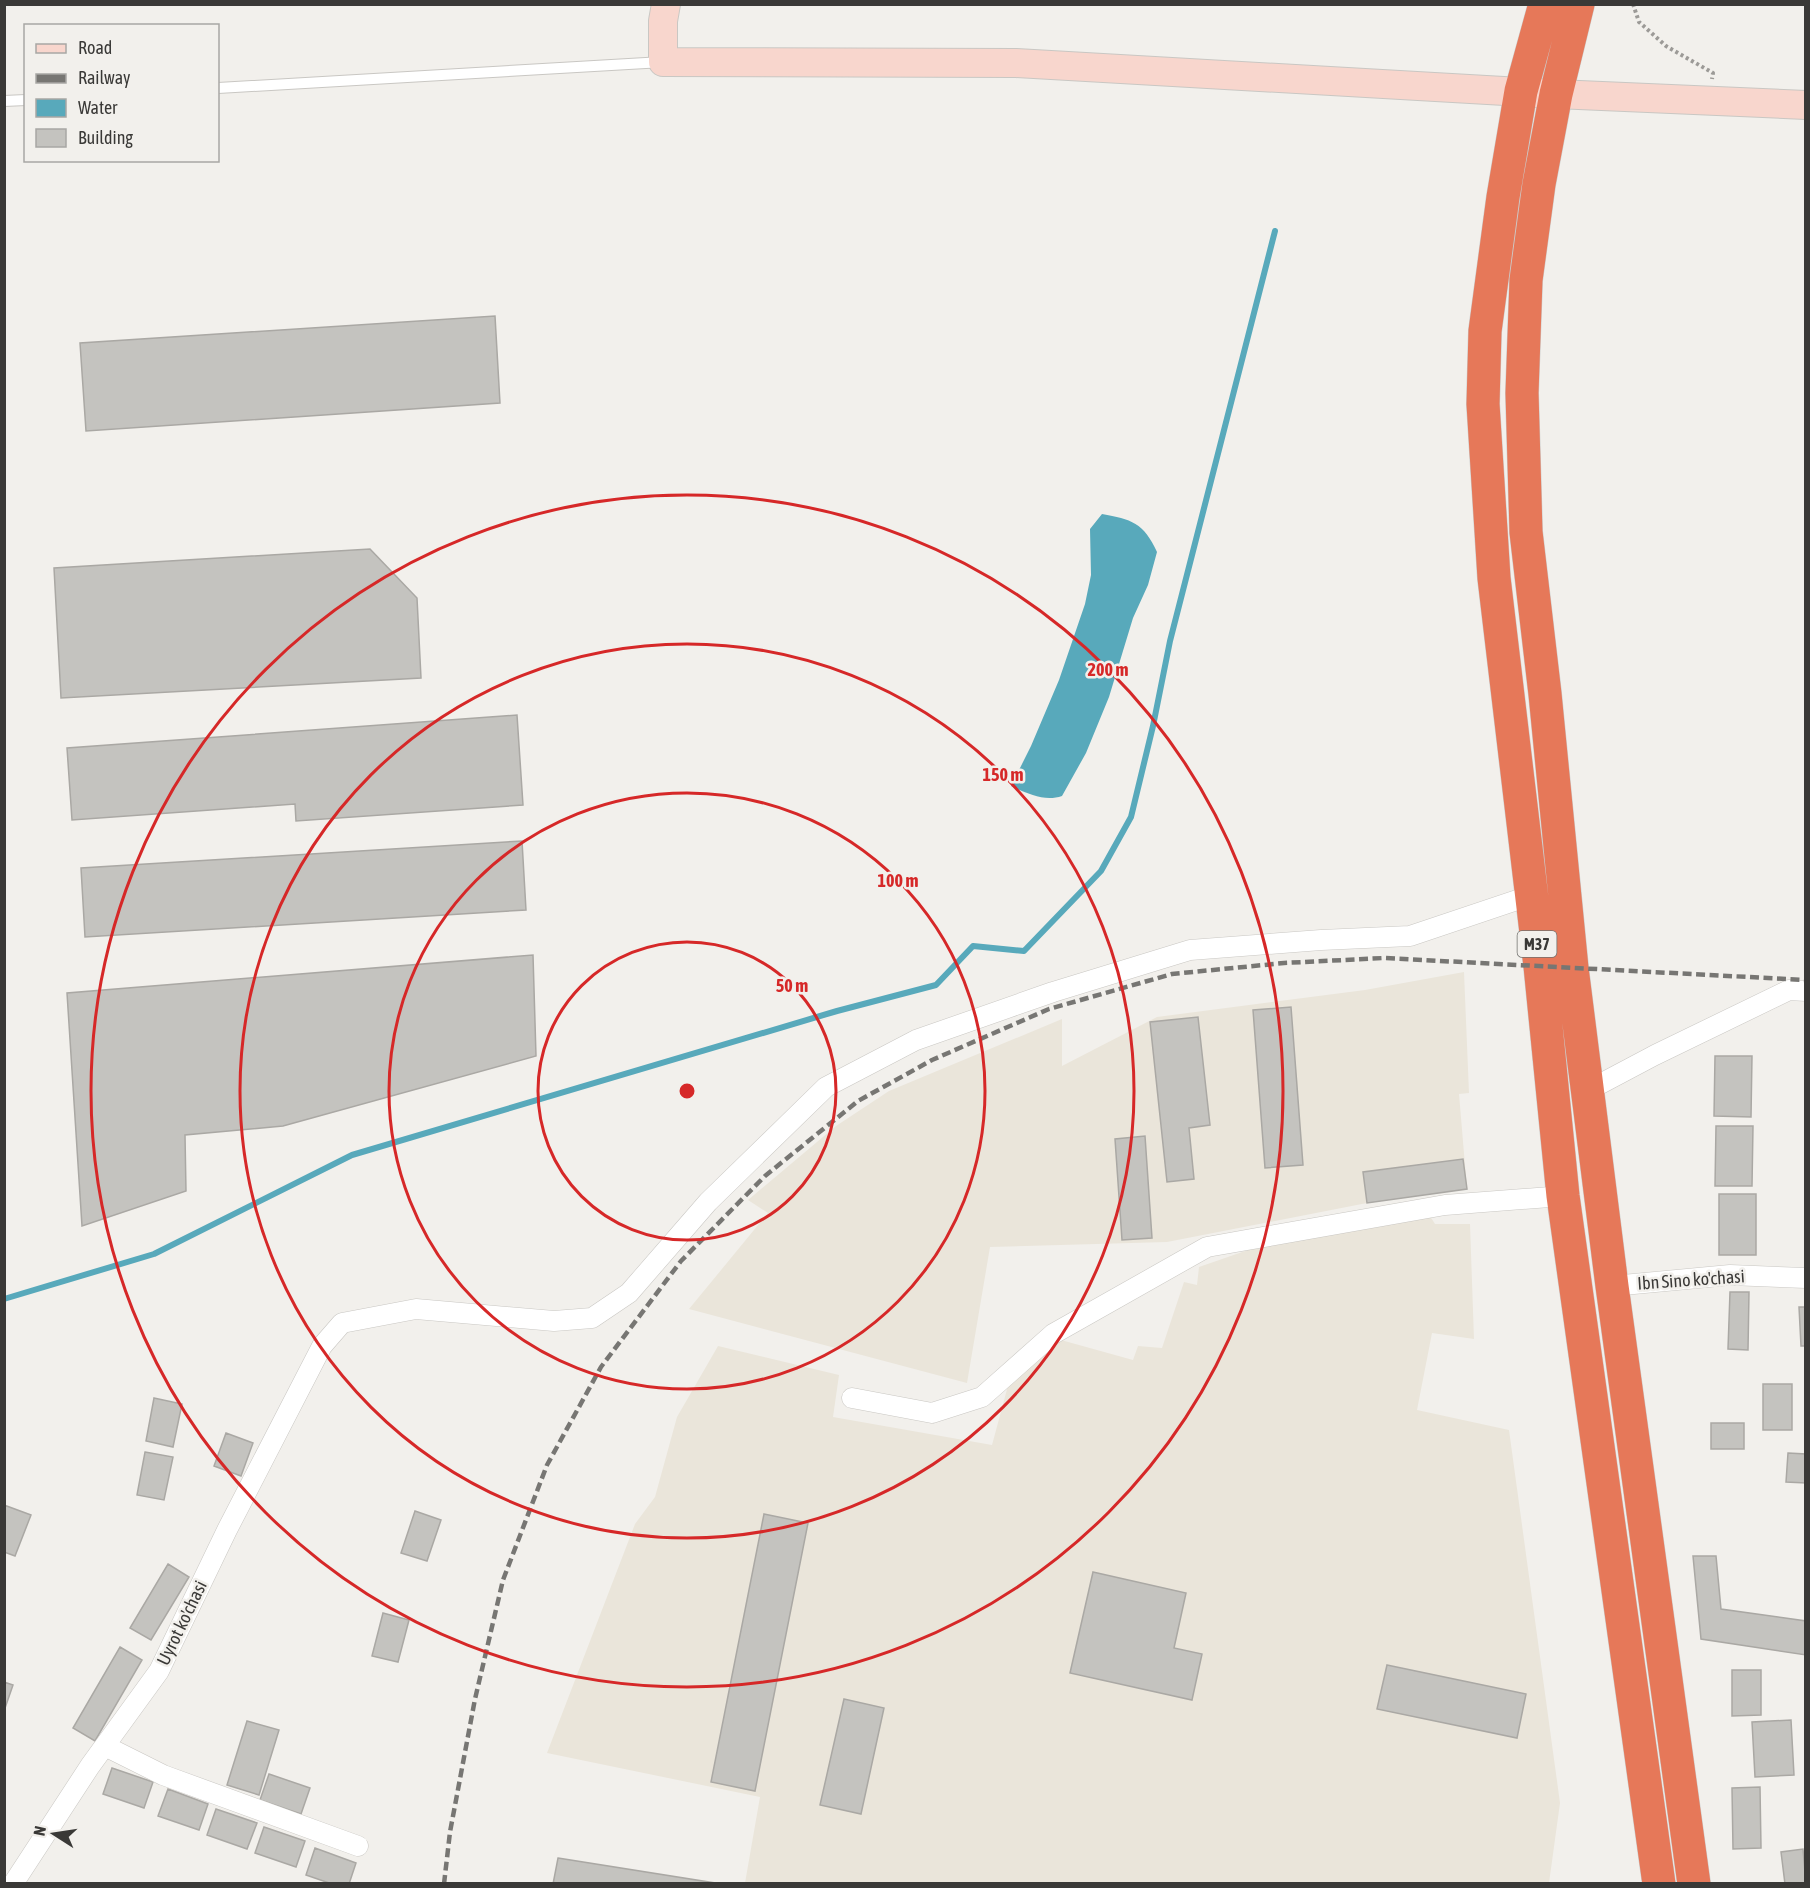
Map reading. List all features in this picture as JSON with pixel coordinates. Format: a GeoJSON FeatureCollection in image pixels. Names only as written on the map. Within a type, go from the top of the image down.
{"type":"FeatureCollection","features":[{"type":"Feature","properties":{"kind":"highway","name":"M37"},"geometry":{"type":"LineString","coordinates":[[1545,4],[1521,91],[1503,197],[1485,332],[1483,404],[1494,578],[1532,896],[1563,1196],[1659,1884]]}},
{"type":"Feature","properties":{"kind":"highway","name":"M37"},"geometry":{"type":"LineString","coordinates":[[1578,4],[1556,94],[1539,184],[1526,280],[1522,393],[1526,532],[1587,1091],[1694,1884]]}},
{"type":"Feature","properties":{"kind":"highway"},"geometry":{"type":"LineString","coordinates":[[1602,1476],[1637,1468]]}},
{"type":"Feature","properties":{"kind":"street"},"geometry":{"type":"LineString","coordinates":[[666,4],[663,21],[663,62],[1016,63],[1556,94],[1806,105]]}},
{"type":"Feature","properties":{"kind":"street","name":"Uyrot ko'chasi"},"geometry":{"type":"LineString","coordinates":[[13,1884],[105,1746],[159,1671],[227,1530],[322,1346],[342,1323],[416,1309],[554,1321],[592,1318],[629,1293],[708,1202],[826,1087],[916,1040],[1053,992],[1190,950],[1410,936],[1532,896]]}},
{"type":"Feature","properties":{"kind":"street"},"geometry":{"type":"LineString","coordinates":[[1587,1091],[1789,990],[1806,991]]}},
{"type":"Feature","properties":{"kind":"street"},"geometry":{"type":"LineString","coordinates":[[852,1398],[932,1413],[982,1397],[1053,1334],[1207,1247],[1445,1205],[1563,1196]]}},
{"type":"Feature","properties":{"kind":"street","name":"Ibn Sino ko'chasi"},"geometry":{"type":"LineString","coordinates":[[1612,1286],[1730,1275],[1806,1278]]}},
{"type":"Feature","properties":{"kind":"street"},"geometry":{"type":"LineString","coordinates":[[105,1746],[163,1775],[358,1846]]}},
{"type":"Feature","properties":{"kind":"lane"},"geometry":{"type":"LineString","coordinates":[[219,88],[663,62]]}},
{"type":"Feature","properties":{"kind":"lane"},"geometry":{"type":"LineString","coordinates":[[4,101],[24,100]]}},
{"type":"Feature","properties":{"kind":"path"},"geometry":{"type":"LineString","coordinates":[[1633,4],[1639,22],[1666,46],[1713,72],[1711,101]]}},
{"type":"Feature","properties":{"kind":"shaded area"},"geometry":{"type":"Polygon","coordinates":[[[1464,972],[1469,1093],[1459,1094],[1467,1189],[1367,1203],[1167,1242],[990,1247],[967,1383],[689,1309],[768,1213],[748,1200],[836,1126],[889,1091],[1062,1019],[1062,1066],[1157,1017],[1365,990],[1464,972]]]}},
{"type":"Feature","properties":{"kind":"shaded area"},"geometry":{"type":"Polygon","coordinates":[[[1428,1213],[1435,1224],[1470,1224],[1474,1339],[1432,1333],[1417,1410],[1509,1430],[1560,1803],[1549,1883],[745,1883],[760,1797],[547,1753],[635,1524],[655,1497],[677,1417],[718,1346],[839,1375],[833,1417],[992,1445],[1009,1382],[1061,1340],[1133,1360],[1138,1346],[1162,1348],[1184,1282],[1197,1285],[1199,1267],[1251,1249],[1428,1213]]]}},
{"type":"Feature","properties":{"kind":"water"},"geometry":{"type":"Polygon","coordinates":[[[1102,514],[1135,524],[1147,535],[1157,552],[1148,585],[1133,618],[1109,697],[1086,753],[1062,796],[1049,798],[1036,796],[1011,786],[1059,680],[1085,604],[1091,575],[1090,529],[1102,514]]]}},
{"type":"Feature","properties":{"kind":"building"},"geometry":{"type":"Polygon","coordinates":[[[495,316],[500,403],[86,431],[80,343],[495,316]]]}},
{"type":"Feature","properties":{"kind":"building"},"geometry":{"type":"Polygon","coordinates":[[[370,549],[417,598],[421,678],[61,698],[54,568],[370,549]]]}},
{"type":"Feature","properties":{"kind":"building"},"geometry":{"type":"Polygon","coordinates":[[[517,715],[523,805],[296,821],[295,804],[72,820],[67,748],[517,715]]]}},
{"type":"Feature","properties":{"kind":"building"},"geometry":{"type":"Polygon","coordinates":[[[522,841],[526,910],[85,937],[81,868],[522,841]]]}},
{"type":"Feature","properties":{"kind":"building"},"geometry":{"type":"Polygon","coordinates":[[[533,955],[536,1056],[283,1126],[185,1135],[186,1191],[82,1226],[67,993],[533,955]]]}},
{"type":"Feature","properties":{"kind":"building"},"geometry":{"type":"Polygon","coordinates":[[[1291,1007],[1303,1165],[1265,1168],[1253,1010],[1291,1007]]]}},
{"type":"Feature","properties":{"kind":"building"},"geometry":{"type":"Polygon","coordinates":[[[1198,1017],[1210,1125],[1189,1128],[1194,1179],[1167,1182],[1150,1022],[1198,1017]]]}},
{"type":"Feature","properties":{"kind":"building"},"geometry":{"type":"Polygon","coordinates":[[[1715,1056],[1752,1056],[1751,1117],[1714,1116],[1715,1056]]]}},
{"type":"Feature","properties":{"kind":"building"},"geometry":{"type":"Polygon","coordinates":[[[1716,1126],[1753,1126],[1752,1186],[1715,1186],[1716,1126]]]}},
{"type":"Feature","properties":{"kind":"building"},"geometry":{"type":"Polygon","coordinates":[[[1145,1136],[1152,1238],[1122,1240],[1115,1139],[1145,1136]]]}},
{"type":"Feature","properties":{"kind":"building"},"geometry":{"type":"Polygon","coordinates":[[[1463,1159],[1467,1189],[1367,1203],[1363,1172],[1463,1159]]]}},
{"type":"Feature","properties":{"kind":"building"},"geometry":{"type":"Polygon","coordinates":[[[1719,1194],[1756,1194],[1756,1255],[1719,1255],[1719,1194]]]}},
{"type":"Feature","properties":{"kind":"building"},"geometry":{"type":"Polygon","coordinates":[[[1730,1292],[1749,1292],[1748,1350],[1728,1349],[1730,1292]]]}},
{"type":"Feature","properties":{"kind":"building"},"geometry":{"type":"Polygon","coordinates":[[[1799,1307],[1806,1307],[1806,1346],[1801,1346],[1799,1307]]]}},
{"type":"Feature","properties":{"kind":"building"},"geometry":{"type":"Polygon","coordinates":[[[1763,1384],[1792,1384],[1792,1430],[1763,1430],[1763,1384]]]}},
{"type":"Feature","properties":{"kind":"building"},"geometry":{"type":"Polygon","coordinates":[[[154,1398],[182,1404],[173,1447],[146,1441],[154,1398]]]}},
{"type":"Feature","properties":{"kind":"building"},"geometry":{"type":"Polygon","coordinates":[[[1711,1423],[1744,1423],[1744,1449],[1711,1449],[1711,1423]]]}},
{"type":"Feature","properties":{"kind":"building"},"geometry":{"type":"Polygon","coordinates":[[[226,1433],[253,1443],[241,1476],[214,1466],[226,1433]]]}},
{"type":"Feature","properties":{"kind":"building"},"geometry":{"type":"Polygon","coordinates":[[[145,1452],[173,1457],[164,1500],[137,1495],[145,1452]]]}},
{"type":"Feature","properties":{"kind":"building"},"geometry":{"type":"Polygon","coordinates":[[[1788,1453],[1806,1454],[1806,1483],[1786,1482],[1788,1453]]]}},
{"type":"Feature","properties":{"kind":"building"},"geometry":{"type":"Polygon","coordinates":[[[4,1505],[31,1515],[15,1556],[4,1552],[4,1505]]]}},
{"type":"Feature","properties":{"kind":"building"},"geometry":{"type":"Polygon","coordinates":[[[415,1511],[441,1520],[427,1561],[401,1553],[415,1511]]]}},
{"type":"Feature","properties":{"kind":"building"},"geometry":{"type":"Polygon","coordinates":[[[764,1514],[808,1523],[755,1791],[711,1782],[764,1514]]]}},
{"type":"Feature","properties":{"kind":"building"},"geometry":{"type":"Polygon","coordinates":[[[1693,1556],[1716,1556],[1721,1609],[1806,1621],[1806,1655],[1701,1639],[1693,1556]]]}},
{"type":"Feature","properties":{"kind":"building"},"geometry":{"type":"Polygon","coordinates":[[[168,1564],[189,1577],[151,1640],[130,1628],[168,1564]]]}},
{"type":"Feature","properties":{"kind":"building"},"geometry":{"type":"Polygon","coordinates":[[[1093,1572],[1186,1593],[1174,1648],[1202,1654],[1192,1700],[1070,1673],[1093,1572]]]}},
{"type":"Feature","properties":{"kind":"building"},"geometry":{"type":"Polygon","coordinates":[[[383,1613],[409,1620],[398,1662],[372,1656],[383,1613]]]}},
{"type":"Feature","properties":{"kind":"building"},"geometry":{"type":"Polygon","coordinates":[[[120,1647],[142,1660],[95,1741],[73,1728],[120,1647]]]}},
{"type":"Feature","properties":{"kind":"building"},"geometry":{"type":"Polygon","coordinates":[[[1387,1665],[1526,1694],[1517,1738],[1377,1709],[1387,1665]]]}},
{"type":"Feature","properties":{"kind":"building"},"geometry":{"type":"Polygon","coordinates":[[[1732,1670],[1761,1670],[1761,1715],[1732,1716],[1732,1670]]]}},
{"type":"Feature","properties":{"kind":"building"},"geometry":{"type":"Polygon","coordinates":[[[4,1682],[13,1685],[4,1711],[4,1682]]]}},
{"type":"Feature","properties":{"kind":"building"},"geometry":{"type":"Polygon","coordinates":[[[844,1699],[884,1708],[861,1814],[820,1805],[844,1699]]]}},
{"type":"Feature","properties":{"kind":"building"},"geometry":{"type":"Polygon","coordinates":[[[1791,1720],[1794,1775],[1755,1777],[1752,1722],[1791,1720]]]}},
{"type":"Feature","properties":{"kind":"building"},"geometry":{"type":"Polygon","coordinates":[[[247,1721],[279,1730],[259,1795],[227,1785],[247,1721]]]}},
{"type":"Feature","properties":{"kind":"building"},"geometry":{"type":"Polygon","coordinates":[[[112,1768],[153,1782],[144,1808],[103,1794],[112,1768]]]}},
{"type":"Feature","properties":{"kind":"building"},"geometry":{"type":"Polygon","coordinates":[[[269,1774],[310,1788],[301,1814],[260,1800],[269,1774]]]}},
{"type":"Feature","properties":{"kind":"building"},"geometry":{"type":"Polygon","coordinates":[[[1760,1787],[1761,1848],[1733,1849],[1732,1788],[1760,1787]]]}},
{"type":"Feature","properties":{"kind":"building"},"geometry":{"type":"Polygon","coordinates":[[[168,1789],[208,1804],[199,1830],[158,1816],[168,1789]]]}},
{"type":"Feature","properties":{"kind":"building"},"geometry":{"type":"Polygon","coordinates":[[[216,1809],[257,1823],[247,1849],[207,1835],[216,1809]]]}},
{"type":"Feature","properties":{"kind":"building"},"geometry":{"type":"Polygon","coordinates":[[[264,1827],[305,1841],[296,1867],[255,1853],[264,1827]]]}},
{"type":"Feature","properties":{"kind":"building"},"geometry":{"type":"Polygon","coordinates":[[[315,1848],[356,1863],[349,1884],[332,1884],[306,1875],[315,1848]]]}},
{"type":"Feature","properties":{"kind":"building"},"geometry":{"type":"Polygon","coordinates":[[[1803,1849],[1806,1884],[1785,1884],[1781,1852],[1803,1849]]]}},
{"type":"Feature","properties":{"kind":"building"},"geometry":{"type":"Polygon","coordinates":[[[558,1858],[715,1883],[715,1884],[553,1884],[558,1858]]]}},
{"type":"Feature","properties":{"kind":"waterway"},"geometry":{"type":"LineString","coordinates":[[4,1299],[154,1254],[352,1155],[837,1011],[936,985],[973,946],[1024,951],[1101,871],[1131,817],[1170,641],[1275,231]]}},
{"type":"Feature","properties":{"kind":"railway"},"geometry":{"type":"LineString","coordinates":[[444,1884],[450,1832],[475,1699],[503,1580],[547,1465],[601,1367],[681,1261],[765,1176],[858,1101],[932,1060],[1049,1009],[1172,974],[1284,963],[1384,958],[1806,980]]}}]}
